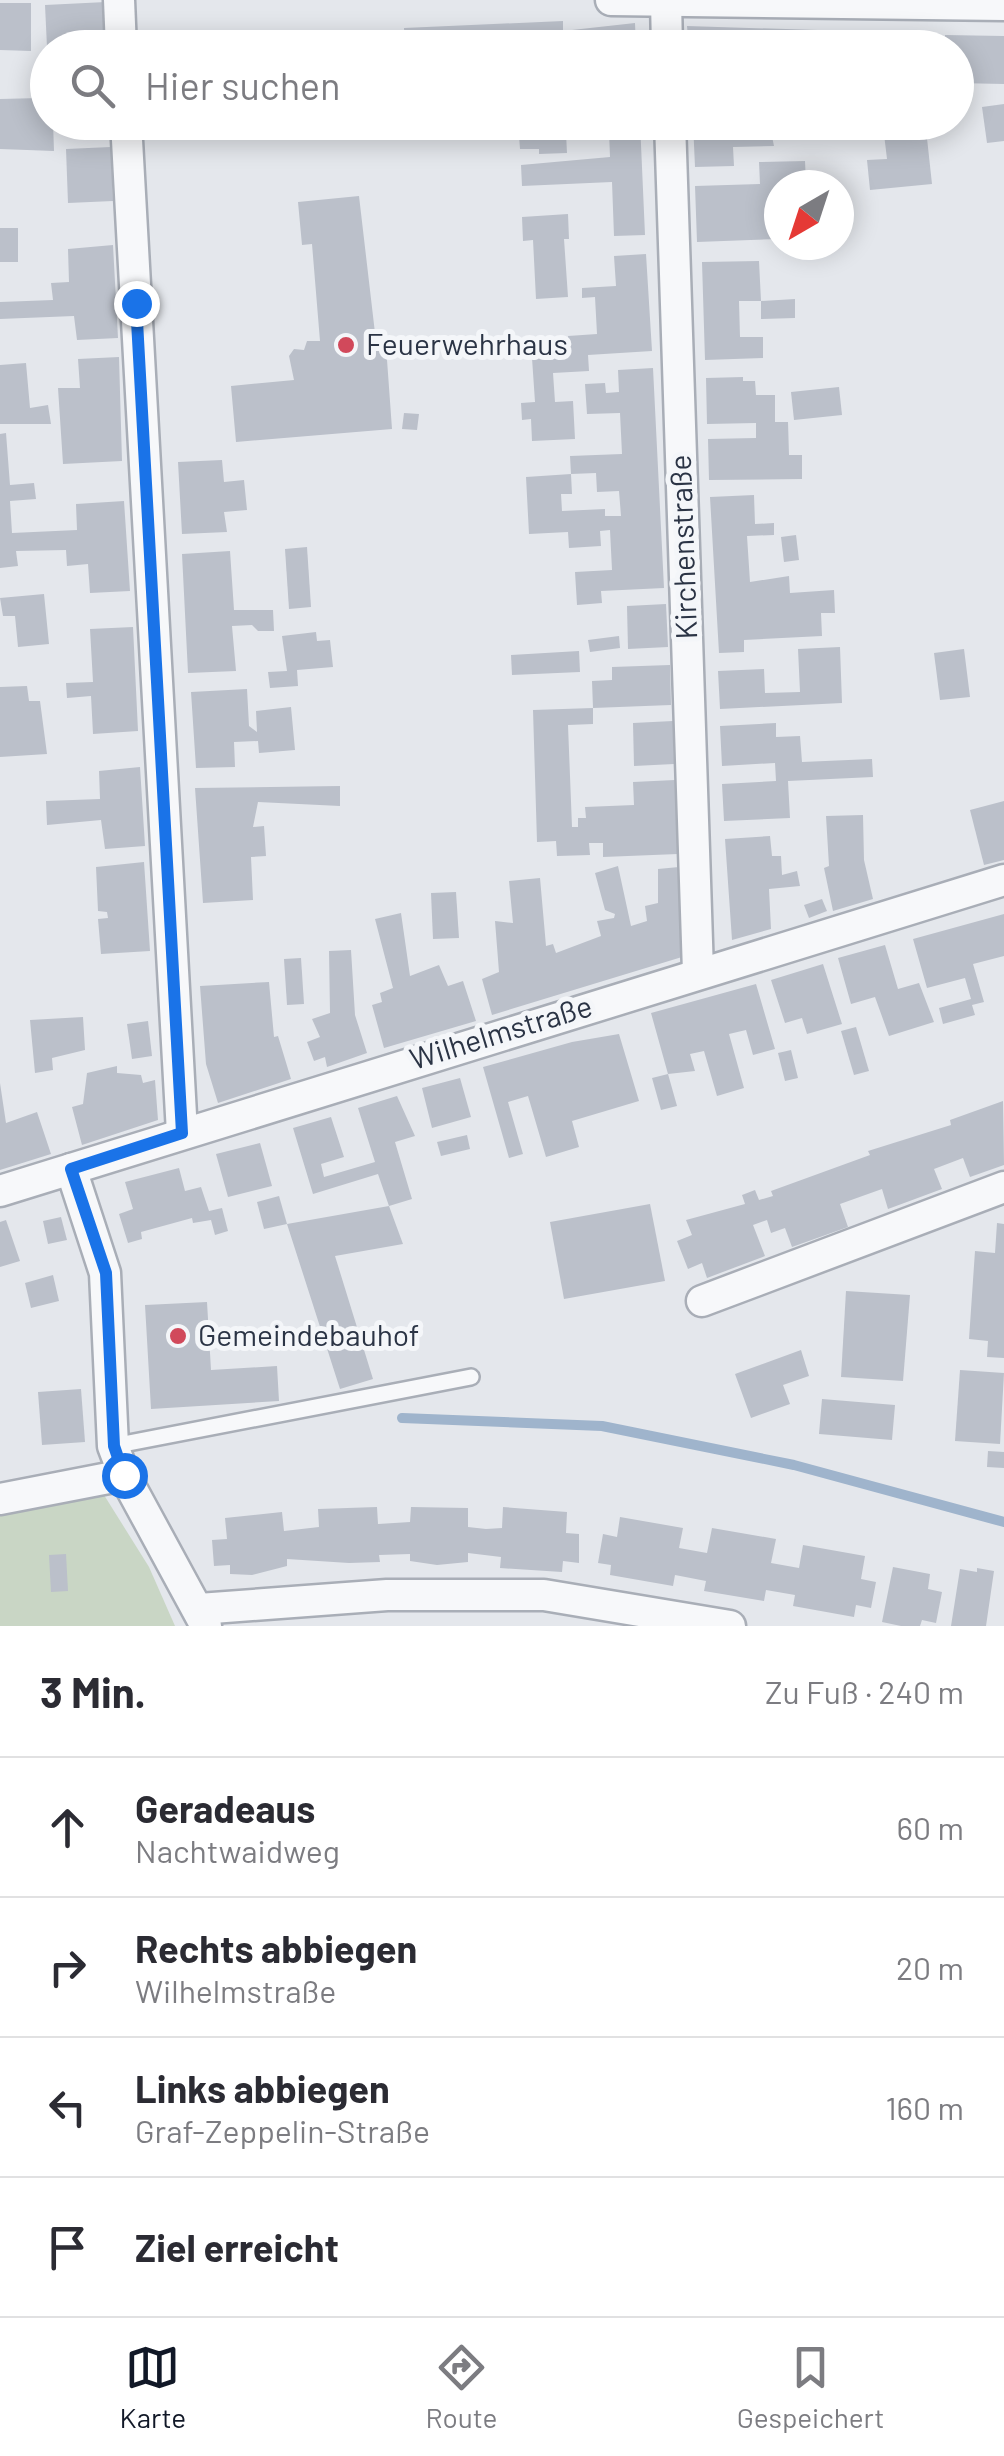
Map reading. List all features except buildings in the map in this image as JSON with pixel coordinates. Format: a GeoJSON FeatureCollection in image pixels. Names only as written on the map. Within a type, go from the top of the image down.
{"type":"FeatureCollection","features":[{"type":"Feature","properties":{"kind":"street"},"geometry":{"type":"LineString","coordinates":[[119,0],[120,30]]}},
{"type":"Feature","properties":{"kind":"street"},"geometry":{"type":"LineString","coordinates":[[610,0],[1004,5]]}},
{"type":"Feature","properties":{"kind":"street"},"geometry":{"type":"LineString","coordinates":[[666,1],[667,30]]}},
{"type":"Feature","properties":{"kind":"street"},"geometry":{"type":"LineString","coordinates":[[127,140],[182,1133]]}},
{"type":"Feature","properties":{"kind":"street","name":"Kirchenstraße"},"geometry":{"type":"LineString","coordinates":[[671,140],[698,972]]}},
{"type":"Feature","properties":{"kind":"street","name":"Wilhelmstraße"},"geometry":{"type":"LineString","coordinates":[[0,1192],[1004,880]]}},
{"type":"Feature","properties":{"kind":"street"},"geometry":{"type":"LineString","coordinates":[[71,1169],[106,1273],[114,1446],[124,1475],[202,1618],[387,1594],[544,1595],[730,1626]]}},
{"type":"Feature","properties":{"kind":"street"},"geometry":{"type":"LineString","coordinates":[[702,1302],[1004,1188]]}},
{"type":"Feature","properties":{"kind":"street"},"geometry":{"type":"LineString","coordinates":[[0,1499],[124,1475]]}},
{"type":"Feature","properties":{"kind":"lane"},"geometry":{"type":"LineString","coordinates":[[114,1446],[471,1377]]}},
{"type":"Feature","properties":{"kind":"green space"},"geometry":{"type":"Polygon","coordinates":[[[104,1495],[149,1567],[175,1626],[0,1626],[0,1511],[104,1495]]]}},
{"type":"Feature","properties":{"kind":"waterway"},"geometry":{"type":"LineString","coordinates":[[402,1418],[602,1426],[794,1465],[1004,1522]]}},
{"type":"Feature","properties":{"kind":"place","name":"Feuerwehrhaus"},"geometry":{"type":"Point","coordinates":[346,345]}},
{"type":"Feature","properties":{"kind":"place","name":"Gemeindebauhof"},"geometry":{"type":"Point","coordinates":[178,1336]}},
{"type":"Feature","properties":{"kind":"route"},"geometry":{"type":"LineString","coordinates":[[124,1475],[114,1446],[106,1273],[71,1169],[182,1133],[136,303]]}}]}
